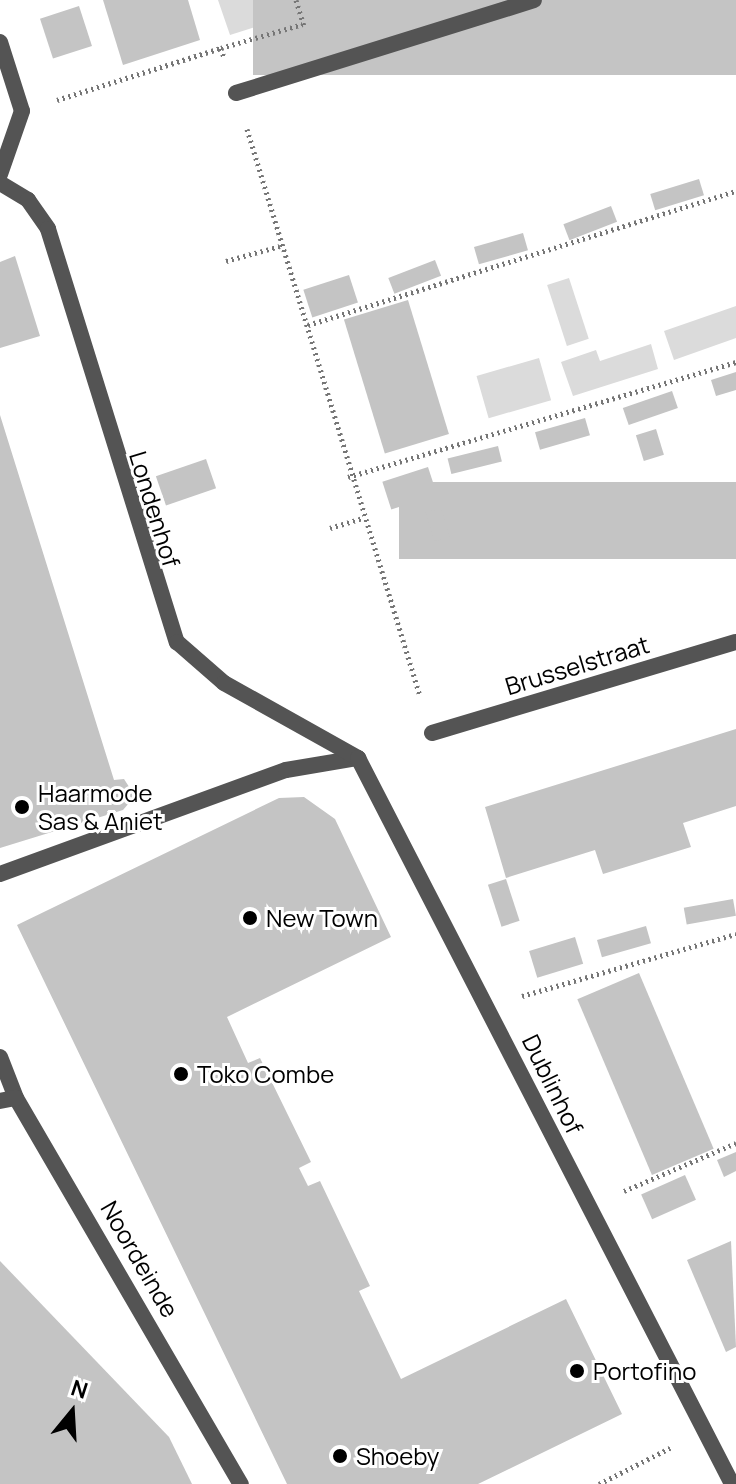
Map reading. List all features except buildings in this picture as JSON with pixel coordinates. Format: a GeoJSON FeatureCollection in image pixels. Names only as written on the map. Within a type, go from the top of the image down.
{"type":"FeatureCollection","features":[{"type":"Feature","properties":{"kind":"street"},"geometry":{"type":"LineString","coordinates":[[236,93],[534,0]]}},
{"type":"Feature","properties":{"kind":"street"},"geometry":{"type":"LineString","coordinates":[[0,42],[22,111],[0,174]]}},
{"type":"Feature","properties":{"kind":"street","name":"Londenhof"},"geometry":{"type":"LineString","coordinates":[[8,187],[48,229],[147,567],[177,642],[224,683],[358,758]]}},
{"type":"Feature","properties":{"kind":"street","name":"Brusselstraat"},"geometry":{"type":"LineString","coordinates":[[432,733],[736,642]]}},
{"type":"Feature","properties":{"kind":"street"},"geometry":{"type":"LineString","coordinates":[[0,874],[286,770],[358,758]]}},
{"type":"Feature","properties":{"kind":"street","name":"Dublinhof"},"geometry":{"type":"LineString","coordinates":[[358,758],[488,1006],[587,1208],[708,1429],[732,1484]]}},
{"type":"Feature","properties":{"kind":"street","name":"Noordeinde"},"geometry":{"type":"LineString","coordinates":[[0,1057],[8,1100],[241,1484]]}},
{"type":"Feature","properties":{"kind":"path"},"geometry":{"type":"LineString","coordinates":[[22,111],[303,24]]}},
{"type":"Feature","properties":{"kind":"path"},"geometry":{"type":"LineString","coordinates":[[221,48],[280,246],[308,325],[348,477],[432,733]]}},
{"type":"Feature","properties":{"kind":"path"},"geometry":{"type":"LineString","coordinates":[[308,325],[736,191]]}},
{"type":"Feature","properties":{"kind":"path"},"geometry":{"type":"LineString","coordinates":[[226,261],[280,246]]}},
{"type":"Feature","properties":{"kind":"path"},"geometry":{"type":"LineString","coordinates":[[348,477],[736,362]]}},
{"type":"Feature","properties":{"kind":"path"},"geometry":{"type":"LineString","coordinates":[[330,528],[362,518]]}},
{"type":"Feature","properties":{"kind":"path"},"geometry":{"type":"LineString","coordinates":[[488,1006],[736,934]]}},
{"type":"Feature","properties":{"kind":"path"},"geometry":{"type":"LineString","coordinates":[[587,1208],[736,1143]]}},
{"type":"Feature","properties":{"kind":"path"},"geometry":{"type":"LineString","coordinates":[[599,1484],[708,1429]]}},
{"type":"Feature","properties":{"kind":"shaded area"},"geometry":{"type":"Polygon","coordinates":[[[218,0],[333,0],[334,2],[230,35],[218,0]]]}},
{"type":"Feature","properties":{"kind":"shaded area"},"geometry":{"type":"Polygon","coordinates":[[[569,278],[589,339],[567,346],[547,285],[569,278]]]}},
{"type":"Feature","properties":{"kind":"shaded area"},"geometry":{"type":"Polygon","coordinates":[[[736,306],[736,338],[674,360],[664,331],[736,306]]]}},
{"type":"Feature","properties":{"kind":"shaded area"},"geometry":{"type":"Polygon","coordinates":[[[651,344],[658,369],[573,396],[561,362],[596,350],[600,361],[651,344]]]}},
{"type":"Feature","properties":{"kind":"shaded area"},"geometry":{"type":"Polygon","coordinates":[[[539,358],[551,400],[489,418],[477,376],[539,358]]]}},
{"type":"Feature","properties":{"kind":"place","name":"Haarmode Sas & Aniet"},"geometry":{"type":"Point","coordinates":[22,807]}},
{"type":"Feature","properties":{"kind":"place","name":"New Town"},"geometry":{"type":"Point","coordinates":[250,918]}},
{"type":"Feature","properties":{"kind":"place","name":"Toko Combe"},"geometry":{"type":"Point","coordinates":[181,1074]}},
{"type":"Feature","properties":{"kind":"place","name":"Portofino"},"geometry":{"type":"Point","coordinates":[577,1371]}},
{"type":"Feature","properties":{"kind":"place","name":"Shoeby"},"geometry":{"type":"Point","coordinates":[340,1456]}}]}
